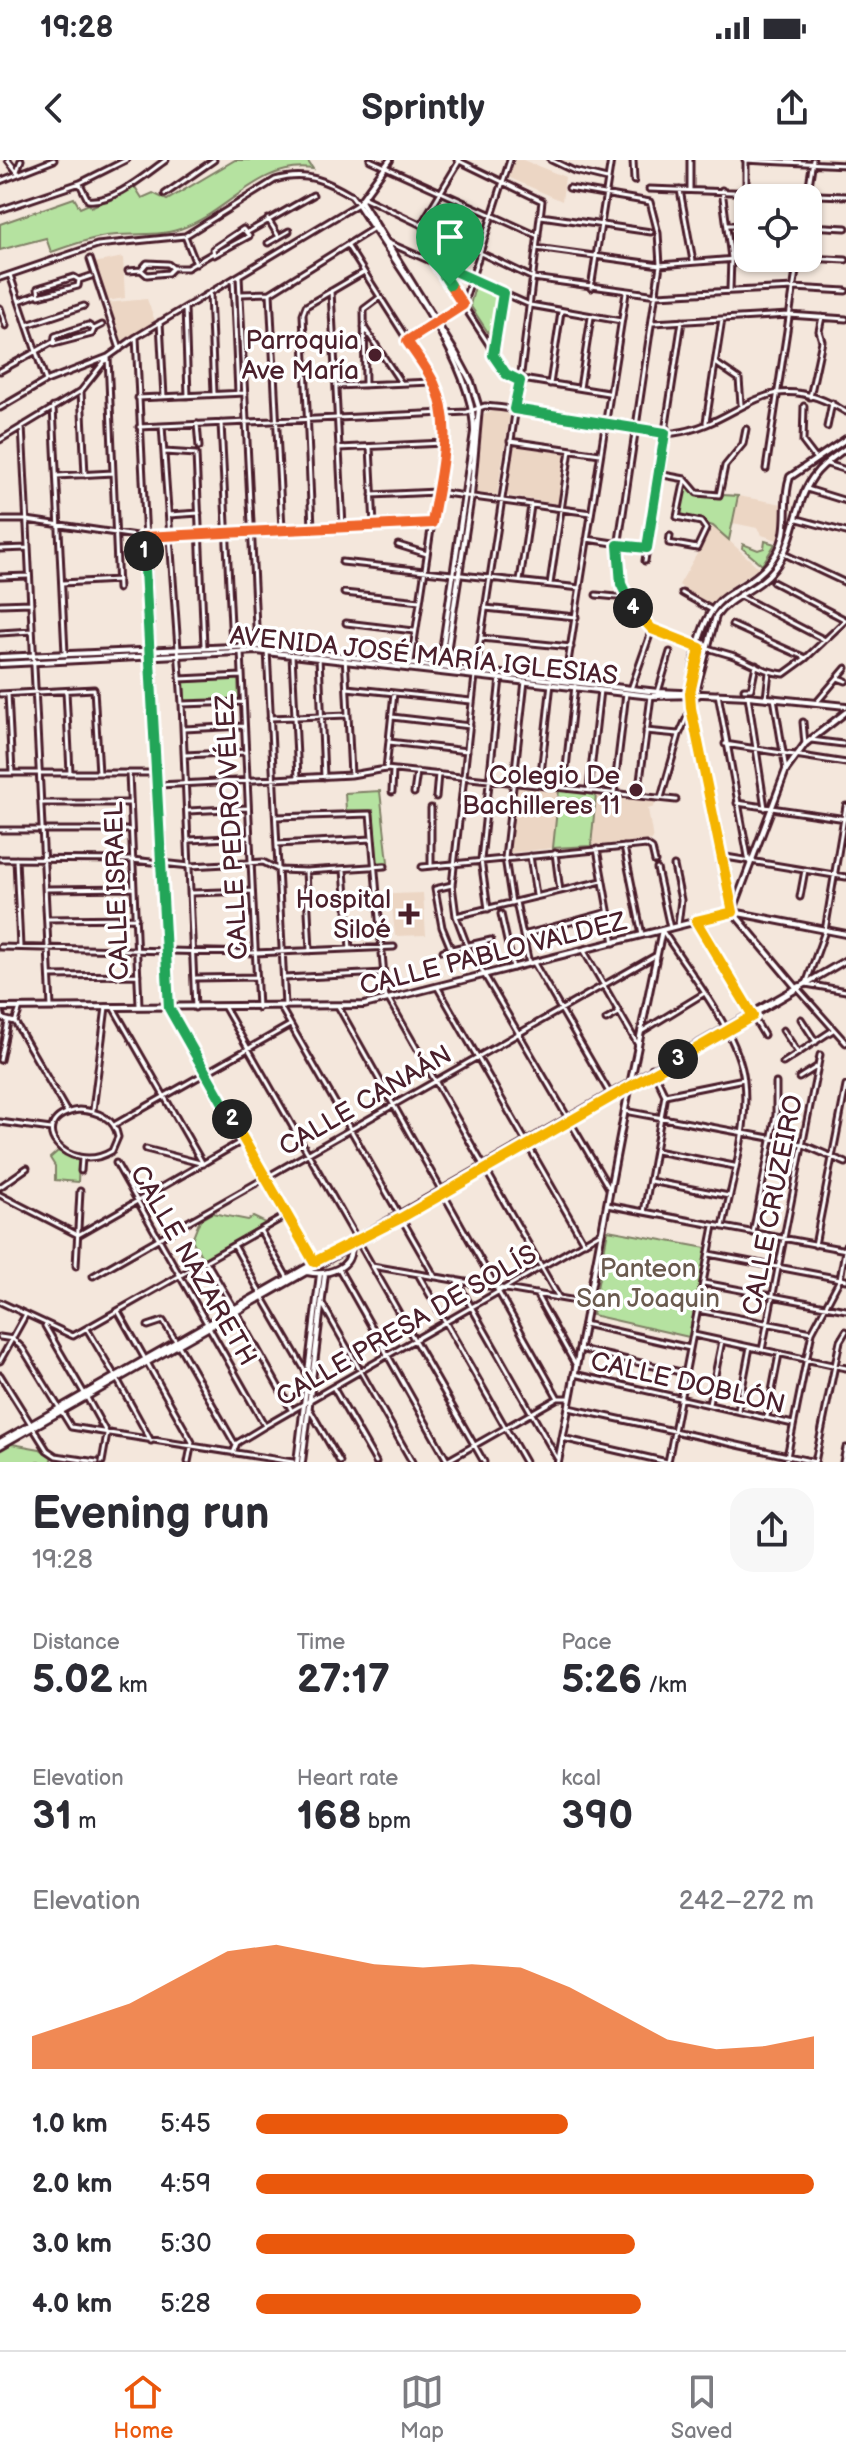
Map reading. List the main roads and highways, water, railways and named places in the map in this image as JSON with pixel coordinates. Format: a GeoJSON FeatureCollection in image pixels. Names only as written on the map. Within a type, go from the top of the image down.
{"type":"FeatureCollection","features":[{"type":"Feature","properties":{"kind":"place","name":"Parroquia Ave María"},"geometry":{"type":"Point","coordinates":[375,355]}},
{"type":"Feature","properties":{"kind":"place","name":"Colegio De Bachilleres 11"},"geometry":{"type":"Point","coordinates":[636,790]}},
{"type":"Feature","properties":{"kind":"place","name":"Hospital Siloé"},"geometry":{"type":"Point","coordinates":[409,914]}},
{"type":"Feature","properties":{"kind":"park label","name":"Panteon San Joaquin"},"geometry":{"type":"Point","coordinates":[648,1283]}}]}
